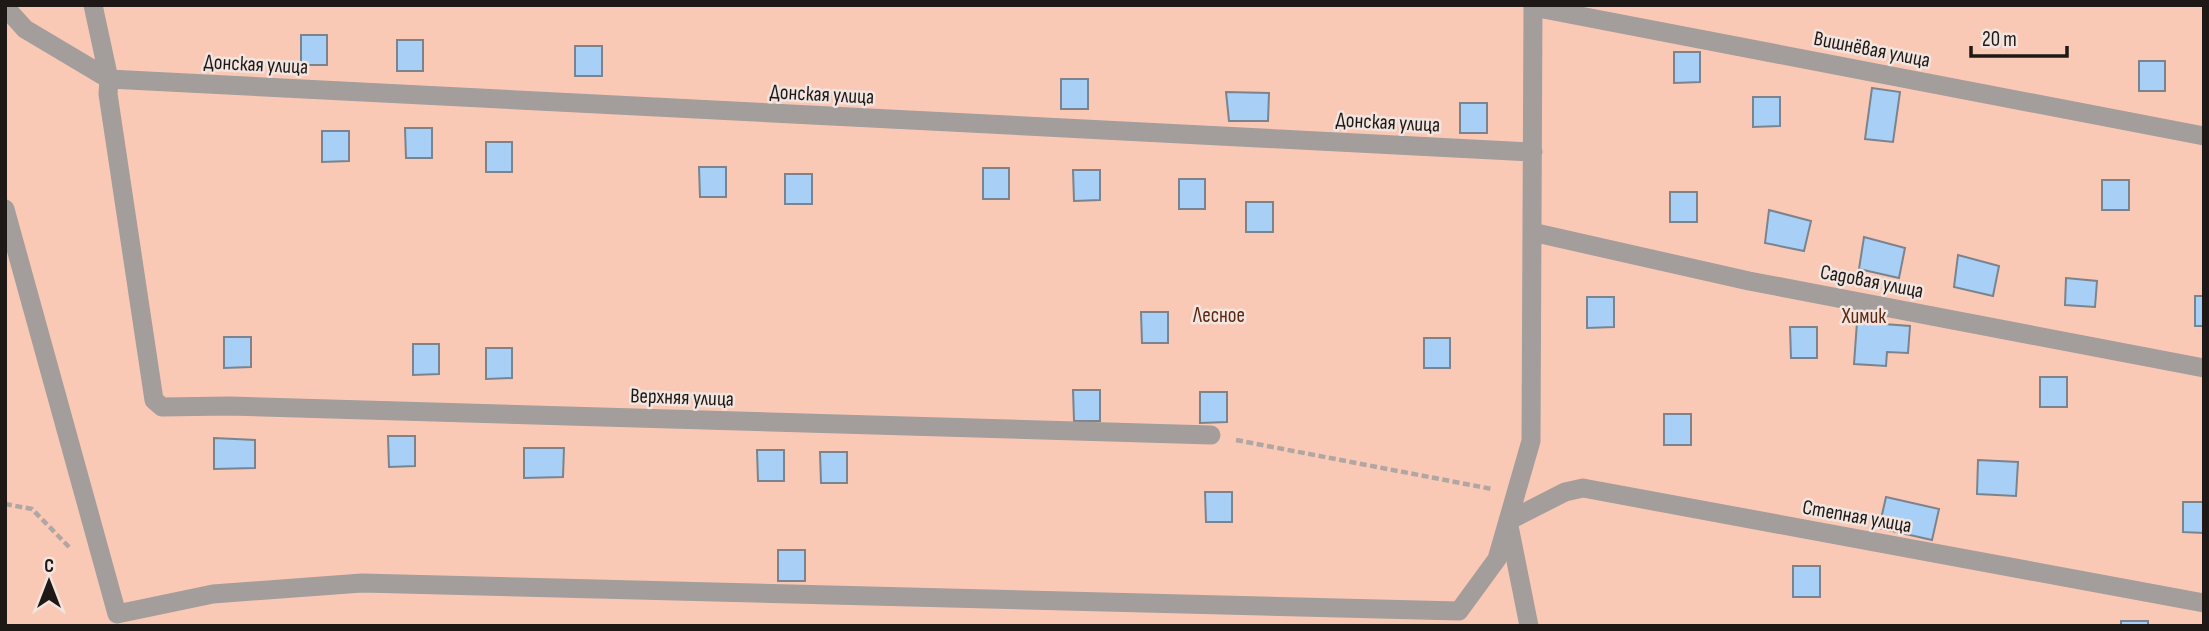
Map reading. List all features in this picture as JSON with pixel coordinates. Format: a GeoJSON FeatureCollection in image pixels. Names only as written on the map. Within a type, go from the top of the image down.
{"type":"FeatureCollection","features":[{"type":"Feature","properties":{"kind":"street"},"geometry":{"type":"LineString","coordinates":[[93,5],[109,79]]}},
{"type":"Feature","properties":{"kind":"street"},"geometry":{"type":"LineString","coordinates":[[5,209],[119,620],[213,594],[362,583],[1459,611],[1497,559],[1531,441],[1533,6]]}},
{"type":"Feature","properties":{"kind":"street","name":"Вишнёвая улица"},"geometry":{"type":"LineString","coordinates":[[1533,6],[2204,136]]}},
{"type":"Feature","properties":{"kind":"street"},"geometry":{"type":"LineString","coordinates":[[5,7],[25,29],[109,79]]}},
{"type":"Feature","properties":{"kind":"street","name":"Донская улица"},"geometry":{"type":"LineString","coordinates":[[109,79],[1533,152]]}},
{"type":"Feature","properties":{"kind":"street","name":"Верхняя улица"},"geometry":{"type":"LineString","coordinates":[[109,79],[116,148],[155,400],[162,407],[244,407],[1211,435]]}},
{"type":"Feature","properties":{"kind":"street","name":"Садовая улица"},"geometry":{"type":"LineString","coordinates":[[1532,232],[1749,281],[2204,368]]}},
{"type":"Feature","properties":{"kind":"street","name":"Степная улица"},"geometry":{"type":"LineString","coordinates":[[1508,521],[1565,492],[1583,488],[2204,603]]}},
{"type":"Feature","properties":{"kind":"street"},"geometry":{"type":"LineString","coordinates":[[1508,521],[1529,626]]}},
{"type":"Feature","properties":{"kind":"path"},"geometry":{"type":"LineString","coordinates":[[1211,435],[1516,494]]}},
{"type":"Feature","properties":{"kind":"path"},"geometry":{"type":"LineString","coordinates":[[5,503],[32,509],[76,554]]}},
{"type":"Feature","properties":{"kind":"green space","name":"Лесное"},"geometry":{"type":"Polygon","coordinates":[[[5,5],[2204,5],[2204,626],[5,626],[5,5]]]}},
{"type":"Feature","properties":{"kind":"building"},"geometry":{"type":"Polygon","coordinates":[[[301,35],[327,35],[327,65],[301,65],[301,35]]]}},
{"type":"Feature","properties":{"kind":"building"},"geometry":{"type":"Polygon","coordinates":[[[397,40],[423,40],[423,71],[397,71],[397,40]]]}},
{"type":"Feature","properties":{"kind":"building"},"geometry":{"type":"Polygon","coordinates":[[[575,46],[602,46],[602,76],[575,76],[575,46]]]}},
{"type":"Feature","properties":{"kind":"building"},"geometry":{"type":"Polygon","coordinates":[[[1674,52],[1700,52],[1700,82],[1674,83],[1674,52]]]}},
{"type":"Feature","properties":{"kind":"building"},"geometry":{"type":"Polygon","coordinates":[[[2139,61],[2165,61],[2165,91],[2139,91],[2139,61]]]}},
{"type":"Feature","properties":{"kind":"building"},"geometry":{"type":"Polygon","coordinates":[[[1061,79],[1088,79],[1088,109],[1061,109],[1061,79]]]}},
{"type":"Feature","properties":{"kind":"building"},"geometry":{"type":"Polygon","coordinates":[[[1872,88],[1900,92],[1893,142],[1865,139],[1872,88]]]}},
{"type":"Feature","properties":{"kind":"building"},"geometry":{"type":"Polygon","coordinates":[[[1226,92],[1269,93],[1268,121],[1229,121],[1226,92]]]}},
{"type":"Feature","properties":{"kind":"building"},"geometry":{"type":"Polygon","coordinates":[[[1753,97],[1780,97],[1780,126],[1753,127],[1753,97]]]}},
{"type":"Feature","properties":{"kind":"building"},"geometry":{"type":"Polygon","coordinates":[[[1460,103],[1487,103],[1487,133],[1460,133],[1460,103]]]}},
{"type":"Feature","properties":{"kind":"building"},"geometry":{"type":"Polygon","coordinates":[[[405,128],[432,128],[432,158],[406,158],[405,128]]]}},
{"type":"Feature","properties":{"kind":"building"},"geometry":{"type":"Polygon","coordinates":[[[322,131],[349,131],[349,161],[322,162],[322,131]]]}},
{"type":"Feature","properties":{"kind":"building"},"geometry":{"type":"Polygon","coordinates":[[[486,142],[512,142],[512,172],[486,172],[486,142]]]}},
{"type":"Feature","properties":{"kind":"building"},"geometry":{"type":"Polygon","coordinates":[[[699,167],[726,167],[726,197],[700,197],[699,167]]]}},
{"type":"Feature","properties":{"kind":"building"},"geometry":{"type":"Polygon","coordinates":[[[983,168],[1009,168],[1009,199],[983,199],[983,168]]]}},
{"type":"Feature","properties":{"kind":"building"},"geometry":{"type":"Polygon","coordinates":[[[1073,170],[1100,170],[1100,200],[1074,201],[1073,170]]]}},
{"type":"Feature","properties":{"kind":"building"},"geometry":{"type":"Polygon","coordinates":[[[785,174],[812,174],[812,204],[785,204],[785,174]]]}},
{"type":"Feature","properties":{"kind":"building"},"geometry":{"type":"Polygon","coordinates":[[[1179,179],[1205,179],[1205,209],[1179,209],[1179,179]]]}},
{"type":"Feature","properties":{"kind":"building"},"geometry":{"type":"Polygon","coordinates":[[[2102,180],[2129,180],[2129,210],[2102,210],[2102,180]]]}},
{"type":"Feature","properties":{"kind":"building"},"geometry":{"type":"Polygon","coordinates":[[[1670,192],[1697,192],[1697,222],[1670,222],[1670,192]]]}},
{"type":"Feature","properties":{"kind":"building"},"geometry":{"type":"Polygon","coordinates":[[[1246,202],[1273,202],[1273,232],[1246,232],[1246,202]]]}},
{"type":"Feature","properties":{"kind":"building"},"geometry":{"type":"Polygon","coordinates":[[[1769,210],[1811,221],[1804,251],[1765,243],[1769,210]]]}},
{"type":"Feature","properties":{"kind":"building"},"geometry":{"type":"Polygon","coordinates":[[[1864,237],[1905,248],[1899,278],[1859,269],[1864,237]]]}},
{"type":"Feature","properties":{"kind":"building"},"geometry":{"type":"Polygon","coordinates":[[[1958,255],[1999,266],[1993,296],[1954,287],[1958,255]]]}},
{"type":"Feature","properties":{"kind":"building"},"geometry":{"type":"Polygon","coordinates":[[[2066,278],[2097,281],[2095,307],[2065,305],[2066,278]]]}},
{"type":"Feature","properties":{"kind":"building"},"geometry":{"type":"Polygon","coordinates":[[[2195,296],[2204,296],[2204,326],[2195,326],[2195,296]]]}},
{"type":"Feature","properties":{"kind":"building"},"geometry":{"type":"Polygon","coordinates":[[[1587,297],[1614,297],[1614,327],[1587,328],[1587,297]]]}},
{"type":"Feature","properties":{"kind":"building"},"geometry":{"type":"Polygon","coordinates":[[[1141,312],[1168,312],[1168,343],[1142,343],[1141,312]]]}},
{"type":"Feature","properties":{"kind":"building"},"geometry":{"type":"Polygon","coordinates":[[[1857,322],[1910,326],[1908,353],[1887,352],[1886,366],[1854,364],[1857,322]]]}},
{"type":"Feature","properties":{"kind":"building"},"geometry":{"type":"Polygon","coordinates":[[[1790,327],[1817,327],[1817,358],[1791,358],[1790,327]]]}},
{"type":"Feature","properties":{"kind":"building"},"geometry":{"type":"Polygon","coordinates":[[[224,337],[251,337],[251,367],[224,368],[224,337]]]}},
{"type":"Feature","properties":{"kind":"building"},"geometry":{"type":"Polygon","coordinates":[[[1424,338],[1450,338],[1450,368],[1424,368],[1424,338]]]}},
{"type":"Feature","properties":{"kind":"building"},"geometry":{"type":"Polygon","coordinates":[[[413,344],[439,344],[439,374],[413,375],[413,344]]]}},
{"type":"Feature","properties":{"kind":"building"},"geometry":{"type":"Polygon","coordinates":[[[486,348],[512,348],[512,378],[486,379],[486,348]]]}},
{"type":"Feature","properties":{"kind":"building"},"geometry":{"type":"Polygon","coordinates":[[[2040,377],[2067,377],[2067,407],[2040,407],[2040,377]]]}},
{"type":"Feature","properties":{"kind":"building"},"geometry":{"type":"Polygon","coordinates":[[[1073,390],[1100,390],[1100,421],[1074,421],[1073,390]]]}},
{"type":"Feature","properties":{"kind":"building"},"geometry":{"type":"Polygon","coordinates":[[[1200,392],[1227,392],[1227,422],[1200,423],[1200,392]]]}},
{"type":"Feature","properties":{"kind":"building"},"geometry":{"type":"Polygon","coordinates":[[[1664,414],[1691,414],[1691,445],[1664,445],[1664,414]]]}},
{"type":"Feature","properties":{"kind":"building"},"geometry":{"type":"Polygon","coordinates":[[[388,436],[415,436],[415,466],[389,467],[388,436]]]}},
{"type":"Feature","properties":{"kind":"building"},"geometry":{"type":"Polygon","coordinates":[[[214,438],[255,440],[255,468],[214,469],[214,438]]]}},
{"type":"Feature","properties":{"kind":"building"},"geometry":{"type":"Polygon","coordinates":[[[524,448],[564,448],[563,477],[524,478],[524,448]]]}},
{"type":"Feature","properties":{"kind":"building"},"geometry":{"type":"Polygon","coordinates":[[[757,450],[784,450],[784,481],[758,481],[757,450]]]}},
{"type":"Feature","properties":{"kind":"building"},"geometry":{"type":"Polygon","coordinates":[[[820,452],[847,452],[847,483],[821,483],[820,452]]]}},
{"type":"Feature","properties":{"kind":"building"},"geometry":{"type":"Polygon","coordinates":[[[1978,460],[2018,462],[2016,496],[1977,494],[1978,460]]]}},
{"type":"Feature","properties":{"kind":"building"},"geometry":{"type":"Polygon","coordinates":[[[1205,492],[1232,492],[1232,522],[1206,522],[1205,492]]]}},
{"type":"Feature","properties":{"kind":"building"},"geometry":{"type":"Polygon","coordinates":[[[1886,497],[1939,509],[1932,540],[1879,528],[1886,497]]]}},
{"type":"Feature","properties":{"kind":"building"},"geometry":{"type":"Polygon","coordinates":[[[2183,502],[2204,502],[2204,533],[2183,532],[2183,502]]]}},
{"type":"Feature","properties":{"kind":"building"},"geometry":{"type":"Polygon","coordinates":[[[778,550],[805,550],[805,581],[778,581],[778,550]]]}},
{"type":"Feature","properties":{"kind":"building"},"geometry":{"type":"Polygon","coordinates":[[[1793,566],[1820,566],[1820,597],[1793,597],[1793,566]]]}},
{"type":"Feature","properties":{"kind":"building"},"geometry":{"type":"Polygon","coordinates":[[[2121,621],[2148,621],[2148,626],[2121,626],[2121,621]]]}},
{"type":"Feature","properties":{"kind":"park label","name":"Химик"},"geometry":{"type":"Point","coordinates":[1864,316]}}]}
